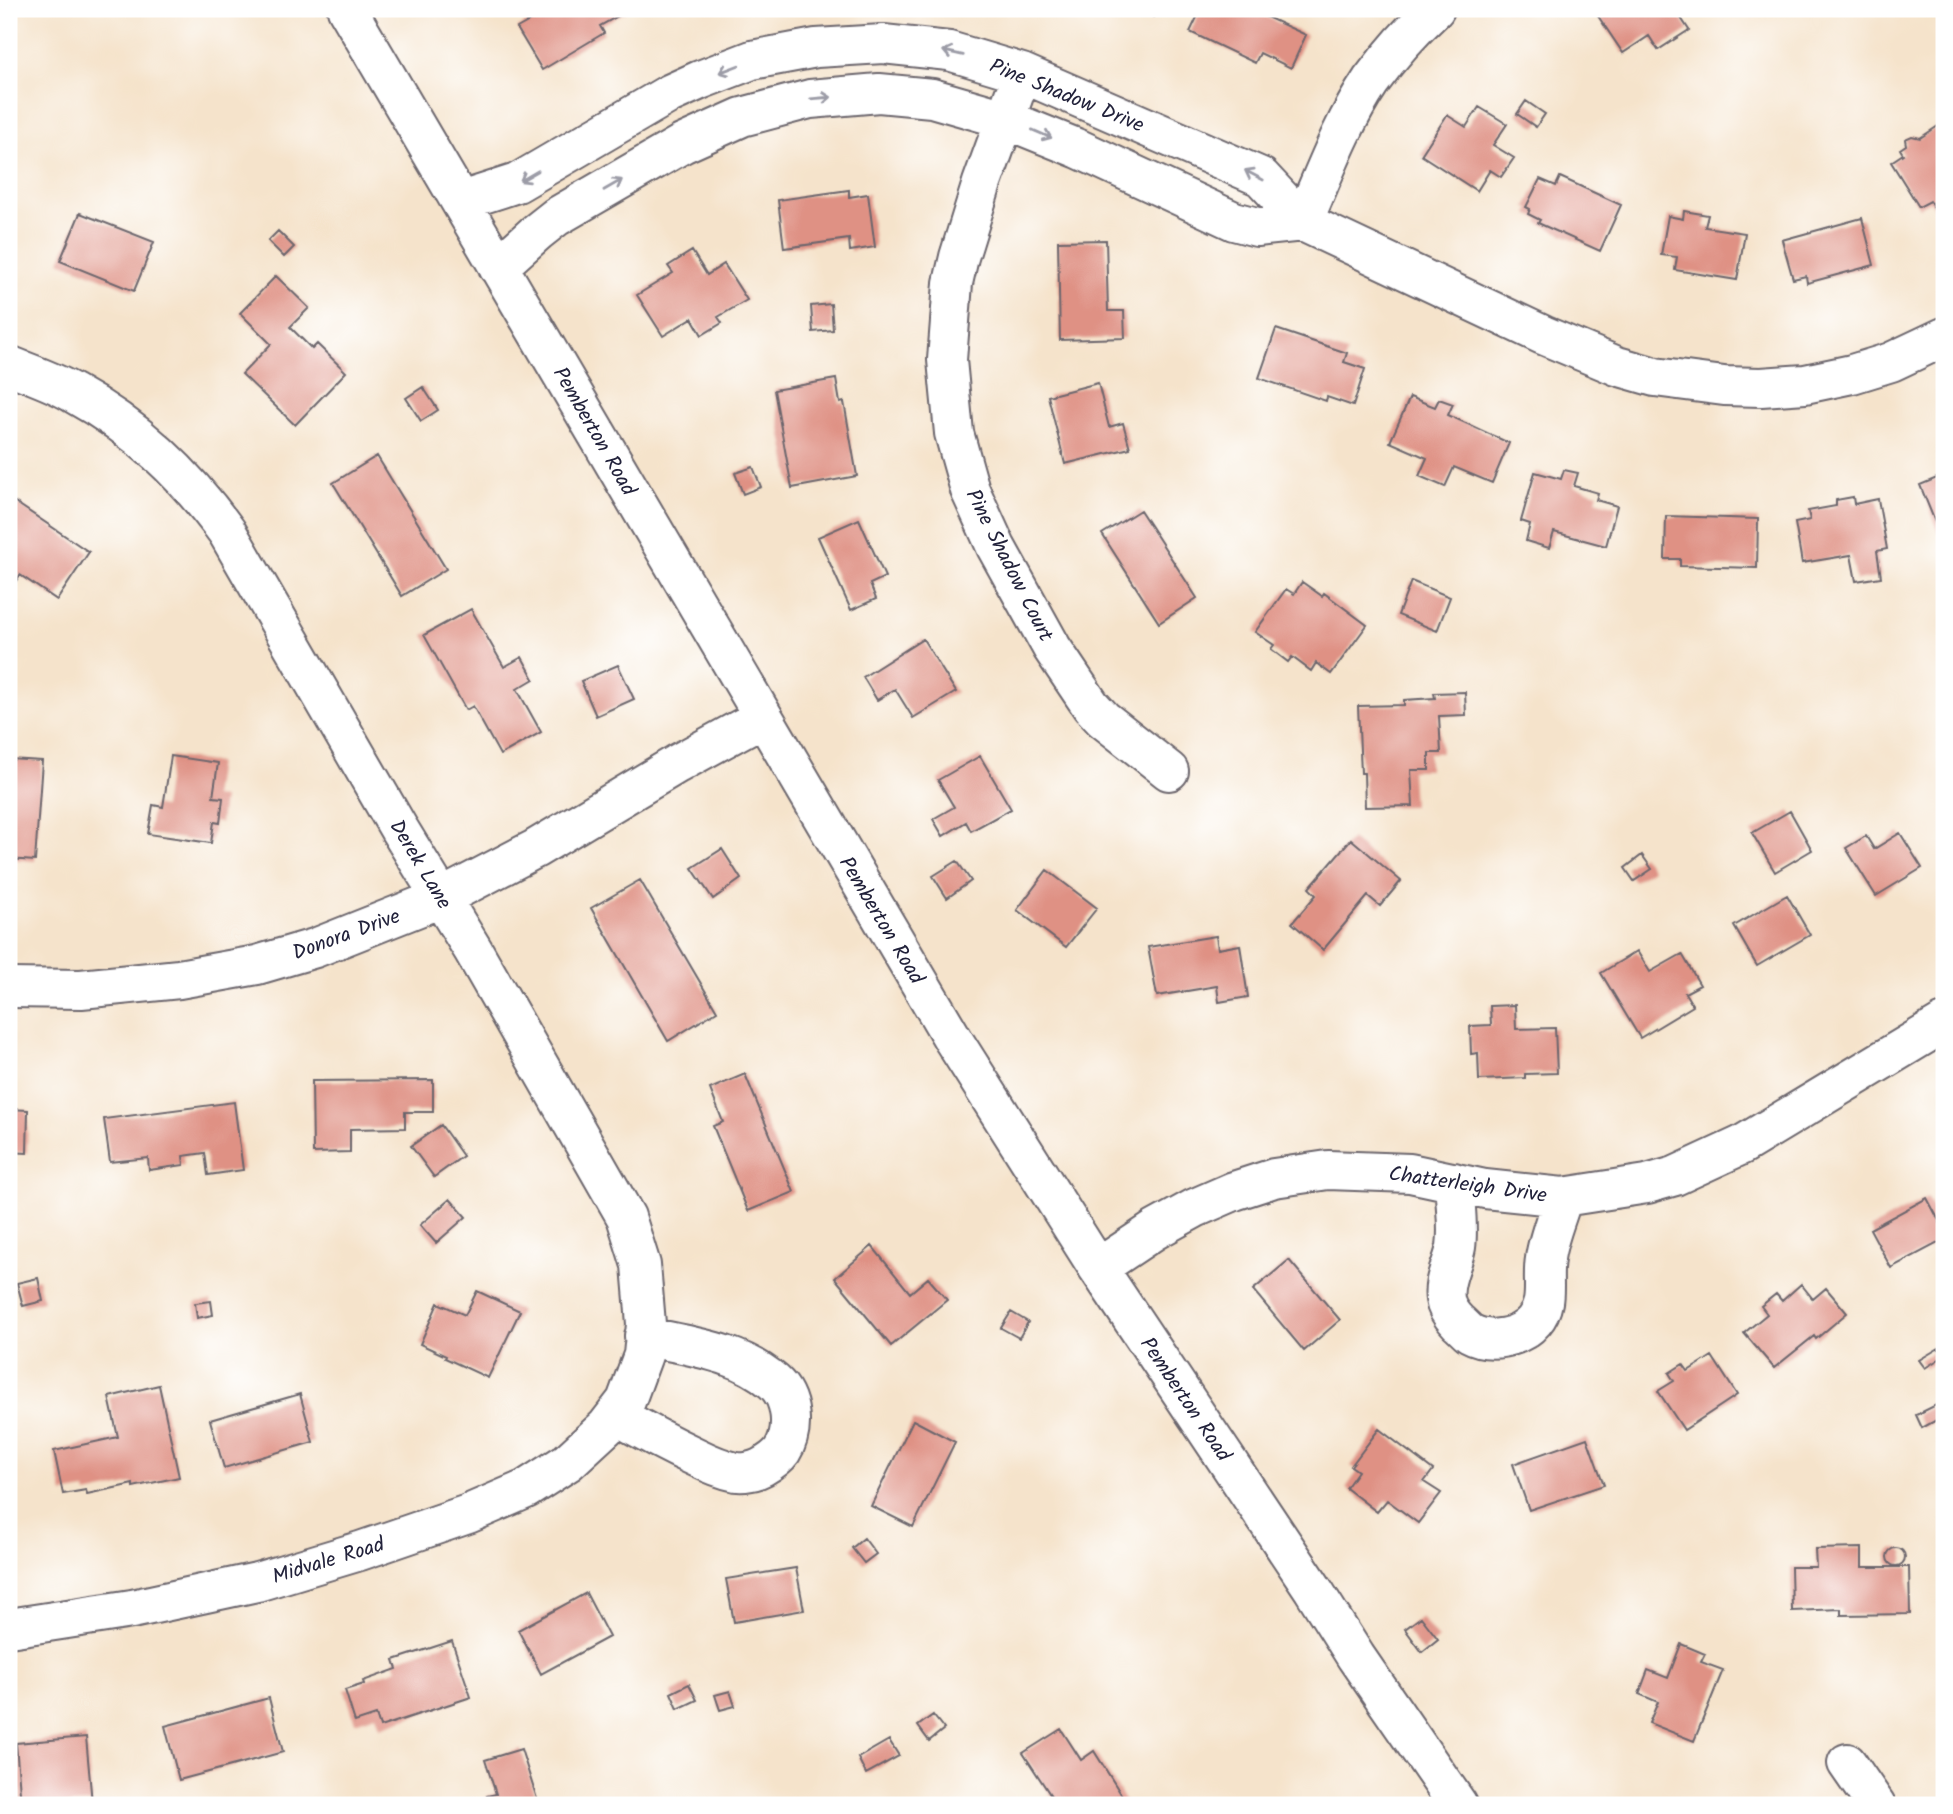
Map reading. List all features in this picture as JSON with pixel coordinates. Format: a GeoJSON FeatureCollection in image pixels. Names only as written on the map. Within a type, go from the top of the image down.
{"type":"FeatureCollection","features":[{"type":"Feature","properties":{"kind":"street","name":"Pemberton Road"},"geometry":{"type":"LineString","coordinates":[[347,9],[954,1041],[1098,1268],[1356,1657],[1458,1805]]}},
{"type":"Feature","properties":{"kind":"street"},"geometry":{"type":"LineString","coordinates":[[498,267],[556,217],[682,144],[741,117],[810,99],[879,93],[932,98],[1005,119],[1257,228],[1303,222],[1340,137],[1370,82],[1412,30],[1435,9]]}},
{"type":"Feature","properties":{"kind":"street","name":"Pine Shadow Drive"},"geometry":{"type":"LineString","coordinates":[[461,201],[517,183],[669,94],[700,80],[752,61],[816,48],[883,44],[949,51],[1022,73],[1261,177],[1303,222],[1543,335],[1617,366],[1655,377],[1724,386],[1805,384],[1891,362],[1944,337]]}},
{"type":"Feature","properties":{"kind":"street","name":"Pine Shadow Court"},"geometry":{"type":"LineString","coordinates":[[1022,73],[974,207],[958,257],[953,283],[947,360],[954,433],[970,490],[996,547],[1052,648],[1091,706],[1103,719],[1169,771]]}},
{"type":"Feature","properties":{"kind":"street","name":"Derek Lane"},"geometry":{"type":"LineString","coordinates":[[9,365],[74,393],[139,436],[162,456],[204,501],[227,532],[398,829],[473,950],[626,1217],[641,1265],[646,1324],[644,1336]]}},
{"type":"Feature","properties":{"kind":"street","name":"Donora Drive"},"geometry":{"type":"LineString","coordinates":[[9,988],[81,989],[179,979],[257,965],[315,948],[441,898],[535,849],[762,717]]}},
{"type":"Feature","properties":{"kind":"street","name":"Chatterleigh Drive"},"geometry":{"type":"LineString","coordinates":[[1098,1268],[1155,1230],[1195,1208],[1274,1178],[1328,1170],[1410,1173],[1485,1189],[1563,1197],[1647,1184],[1675,1175],[1742,1145],[1944,1023]]}},
{"type":"Feature","properties":{"kind":"street"},"geometry":{"type":"LineString","coordinates":[[1454,1182],[1457,1229],[1455,1248],[1446,1279],[1445,1299],[1451,1315],[1469,1332],[1482,1337],[1504,1339],[1526,1329],[1542,1309],[1545,1295],[1545,1259],[1563,1197]]}},
{"type":"Feature","properties":{"kind":"street"},"geometry":{"type":"LineString","coordinates":[[616,1415],[659,1440],[738,1473],[757,1470],[773,1461],[782,1451],[788,1436],[790,1413],[785,1396],[774,1382],[747,1365],[716,1351],[644,1336]]}},
{"type":"Feature","properties":{"kind":"street","name":"Midvale Road"},"geometry":{"type":"LineString","coordinates":[[9,1628],[132,1609],[257,1582],[456,1518],[526,1489],[568,1462],[616,1415],[626,1401],[636,1376],[643,1355],[644,1336]]}},
{"type":"Feature","properties":{"kind":"street"},"geometry":{"type":"LineString","coordinates":[[1847,1763],[1876,1805]]}},
{"type":"Feature","properties":{"kind":"building"},"geometry":{"type":"Polygon","coordinates":[[[551,9],[627,11],[600,26],[604,33],[542,70],[517,28],[551,9]]]}},
{"type":"Feature","properties":{"kind":"building"},"geometry":{"type":"Polygon","coordinates":[[[1136,9],[1158,9],[1154,17],[1136,9]]]}},
{"type":"Feature","properties":{"kind":"building"},"geometry":{"type":"Polygon","coordinates":[[[1201,9],[1249,9],[1306,35],[1291,68],[1260,53],[1255,63],[1190,32],[1201,9]]]}},
{"type":"Feature","properties":{"kind":"building"},"geometry":{"type":"Polygon","coordinates":[[[1602,9],[1682,9],[1677,12],[1689,30],[1658,50],[1649,36],[1623,53],[1596,13],[1602,9]]]}},
{"type":"Feature","properties":{"kind":"building"},"geometry":{"type":"Polygon","coordinates":[[[1526,101],[1545,114],[1536,127],[1517,114],[1526,101]]]}},
{"type":"Feature","properties":{"kind":"building"},"geometry":{"type":"Polygon","coordinates":[[[1479,107],[1507,124],[1493,145],[1514,158],[1501,177],[1490,170],[1477,191],[1421,155],[1447,115],[1466,127],[1479,107]]]}},
{"type":"Feature","properties":{"kind":"building"},"geometry":{"type":"Polygon","coordinates":[[[1944,122],[1944,204],[1935,210],[1930,201],[1919,207],[1891,162],[1903,154],[1900,149],[1906,145],[1905,139],[1912,136],[1920,138],[1944,122]]]}},
{"type":"Feature","properties":{"kind":"building"},"geometry":{"type":"Polygon","coordinates":[[[1560,177],[1621,205],[1600,251],[1538,223],[1540,220],[1528,214],[1530,209],[1526,207],[1540,179],[1556,186],[1560,177]]]}},
{"type":"Feature","properties":{"kind":"building"},"geometry":{"type":"Polygon","coordinates":[[[849,190],[849,197],[868,194],[875,247],[850,251],[849,239],[784,248],[778,200],[849,190]]]}},
{"type":"Feature","properties":{"kind":"building"},"geometry":{"type":"Polygon","coordinates":[[[1684,211],[1708,215],[1705,227],[1745,233],[1737,280],[1675,270],[1677,257],[1661,255],[1668,216],[1683,219],[1684,211]]]}},
{"type":"Feature","properties":{"kind":"building"},"geometry":{"type":"Polygon","coordinates":[[[80,213],[154,242],[134,291],[60,261],[80,213]]]}},
{"type":"Feature","properties":{"kind":"building"},"geometry":{"type":"Polygon","coordinates":[[[1862,218],[1874,265],[1807,283],[1806,276],[1793,279],[1782,240],[1862,218]]]}},
{"type":"Feature","properties":{"kind":"building"},"geometry":{"type":"Polygon","coordinates":[[[278,231],[294,247],[284,257],[268,241],[278,231]]]}},
{"type":"Feature","properties":{"kind":"building"},"geometry":{"type":"Polygon","coordinates":[[[1106,240],[1108,311],[1124,311],[1125,338],[1060,340],[1058,241],[1106,240]]]}},
{"type":"Feature","properties":{"kind":"building"},"geometry":{"type":"Polygon","coordinates":[[[692,251],[707,275],[724,264],[747,300],[718,317],[722,323],[702,335],[692,318],[663,336],[637,295],[673,273],[668,266],[692,251]]]}},
{"type":"Feature","properties":{"kind":"building"},"geometry":{"type":"Polygon","coordinates":[[[276,276],[309,308],[290,327],[312,349],[317,344],[346,372],[295,425],[242,374],[271,344],[240,313],[276,276]]]}},
{"type":"Feature","properties":{"kind":"building"},"geometry":{"type":"Polygon","coordinates":[[[831,304],[833,330],[813,332],[811,306],[831,304]]]}},
{"type":"Feature","properties":{"kind":"building"},"geometry":{"type":"Polygon","coordinates":[[[1276,329],[1347,353],[1344,362],[1365,369],[1353,406],[1327,397],[1326,401],[1259,378],[1276,329]]]}},
{"type":"Feature","properties":{"kind":"building"},"geometry":{"type":"Polygon","coordinates":[[[836,379],[840,403],[844,402],[857,476],[792,488],[774,390],[836,379]]]}},
{"type":"Feature","properties":{"kind":"building"},"geometry":{"type":"Polygon","coordinates":[[[1098,383],[1109,427],[1123,423],[1130,448],[1065,464],[1048,396],[1098,383]]]}},
{"type":"Feature","properties":{"kind":"building"},"geometry":{"type":"Polygon","coordinates":[[[423,387],[438,410],[421,421],[406,398],[423,387]]]}},
{"type":"Feature","properties":{"kind":"building"},"geometry":{"type":"Polygon","coordinates":[[[1410,397],[1435,407],[1439,399],[1453,404],[1448,415],[1509,443],[1492,483],[1454,467],[1445,487],[1419,476],[1427,458],[1390,442],[1410,397]]]}},
{"type":"Feature","properties":{"kind":"building"},"geometry":{"type":"Polygon","coordinates":[[[377,456],[446,569],[402,596],[333,483],[377,456]]]}},
{"type":"Feature","properties":{"kind":"building"},"geometry":{"type":"Polygon","coordinates":[[[753,467],[761,487],[743,494],[735,473],[753,467]]]}},
{"type":"Feature","properties":{"kind":"building"},"geometry":{"type":"Polygon","coordinates":[[[1944,467],[1944,544],[1920,485],[1942,476],[1939,469],[1944,467]]]}},
{"type":"Feature","properties":{"kind":"building"},"geometry":{"type":"Polygon","coordinates":[[[1564,470],[1578,473],[1574,486],[1598,493],[1596,500],[1617,506],[1606,546],[1554,532],[1549,548],[1526,541],[1530,524],[1521,521],[1535,472],[1561,479],[1564,470]]]}},
{"type":"Feature","properties":{"kind":"building"},"geometry":{"type":"Polygon","coordinates":[[[1853,497],[1854,504],[1878,499],[1887,549],[1877,551],[1881,577],[1856,581],[1851,555],[1802,563],[1795,523],[1810,520],[1808,511],[1836,506],[1836,500],[1853,497]]]}},
{"type":"Feature","properties":{"kind":"building"},"geometry":{"type":"Polygon","coordinates":[[[9,498],[89,552],[57,600],[20,575],[9,591],[9,498]]]}},
{"type":"Feature","properties":{"kind":"building"},"geometry":{"type":"Polygon","coordinates":[[[1140,510],[1197,598],[1159,623],[1102,534],[1140,510]]]}},
{"type":"Feature","properties":{"kind":"building"},"geometry":{"type":"Polygon","coordinates":[[[1666,516],[1758,519],[1757,568],[1680,566],[1680,559],[1665,559],[1666,516]]]}},
{"type":"Feature","properties":{"kind":"building"},"geometry":{"type":"Polygon","coordinates":[[[859,519],[885,577],[870,584],[876,599],[851,610],[818,537],[859,519]]]}},
{"type":"Feature","properties":{"kind":"building"},"geometry":{"type":"Polygon","coordinates":[[[1411,581],[1450,597],[1437,631],[1398,615],[1411,581]]]}},
{"type":"Feature","properties":{"kind":"building"},"geometry":{"type":"Polygon","coordinates":[[[1302,582],[1322,596],[1324,593],[1367,625],[1331,674],[1316,663],[1311,671],[1292,657],[1288,662],[1271,649],[1274,645],[1255,632],[1286,589],[1294,594],[1302,582]]]}},
{"type":"Feature","properties":{"kind":"building"},"geometry":{"type":"Polygon","coordinates":[[[471,609],[504,667],[522,657],[534,679],[517,689],[541,732],[500,755],[473,706],[466,710],[424,635],[471,609]]]}},
{"type":"Feature","properties":{"kind":"building"},"geometry":{"type":"Polygon","coordinates":[[[923,639],[956,692],[913,718],[895,689],[877,700],[863,677],[923,639]]]}},
{"type":"Feature","properties":{"kind":"building"},"geometry":{"type":"Polygon","coordinates":[[[618,665],[634,699],[596,716],[581,681],[618,665]]]}},
{"type":"Feature","properties":{"kind":"building"},"geometry":{"type":"Polygon","coordinates":[[[1465,692],[1466,715],[1439,716],[1441,753],[1429,753],[1429,770],[1411,770],[1413,806],[1365,807],[1358,706],[1404,705],[1404,700],[1435,698],[1434,693],[1465,692]]]}},
{"type":"Feature","properties":{"kind":"building"},"geometry":{"type":"Polygon","coordinates":[[[171,756],[218,763],[213,797],[223,798],[220,823],[214,822],[211,843],[148,834],[153,805],[163,807],[171,756]]]}},
{"type":"Feature","properties":{"kind":"building"},"geometry":{"type":"Polygon","coordinates":[[[980,756],[1011,809],[971,831],[966,822],[943,836],[933,819],[954,807],[938,780],[980,756]]]}},
{"type":"Feature","properties":{"kind":"building"},"geometry":{"type":"Polygon","coordinates":[[[9,759],[42,761],[35,861],[9,859],[9,759]]]}},
{"type":"Feature","properties":{"kind":"building"},"geometry":{"type":"Polygon","coordinates":[[[1790,811],[1812,850],[1775,872],[1752,833],[1790,811]]]}},
{"type":"Feature","properties":{"kind":"building"},"geometry":{"type":"Polygon","coordinates":[[[1900,833],[1922,868],[1876,896],[1846,848],[1866,836],[1874,849],[1900,833]]]}},
{"type":"Feature","properties":{"kind":"building"},"geometry":{"type":"Polygon","coordinates":[[[1351,839],[1401,881],[1380,906],[1368,896],[1323,950],[1292,923],[1316,895],[1309,888],[1351,839]]]}},
{"type":"Feature","properties":{"kind":"building"},"geometry":{"type":"Polygon","coordinates":[[[722,849],[741,879],[713,899],[692,868],[722,849]]]}},
{"type":"Feature","properties":{"kind":"building"},"geometry":{"type":"Polygon","coordinates":[[[1642,855],[1652,869],[1634,881],[1625,868],[1642,855]]]}},
{"type":"Feature","properties":{"kind":"building"},"geometry":{"type":"Polygon","coordinates":[[[957,861],[971,881],[947,898],[933,876],[957,861]]]}},
{"type":"Feature","properties":{"kind":"building"},"geometry":{"type":"Polygon","coordinates":[[[1047,870],[1097,908],[1066,947],[1017,910],[1047,870]]]}},
{"type":"Feature","properties":{"kind":"building"},"geometry":{"type":"Polygon","coordinates":[[[640,880],[717,1011],[668,1041],[591,908],[640,880]]]}},
{"type":"Feature","properties":{"kind":"building"},"geometry":{"type":"Polygon","coordinates":[[[1787,895],[1810,935],[1757,966],[1734,926],[1787,895]]]}},
{"type":"Feature","properties":{"kind":"building"},"geometry":{"type":"Polygon","coordinates":[[[1216,936],[1218,949],[1240,945],[1248,997],[1219,1002],[1217,986],[1157,996],[1148,947],[1216,936]]]}},
{"type":"Feature","properties":{"kind":"building"},"geometry":{"type":"Polygon","coordinates":[[[1637,951],[1650,972],[1682,954],[1700,985],[1685,993],[1693,1006],[1640,1038],[1601,973],[1637,951]]]}},
{"type":"Feature","properties":{"kind":"building"},"geometry":{"type":"Polygon","coordinates":[[[1515,1005],[1516,1029],[1555,1028],[1557,1073],[1525,1074],[1525,1078],[1479,1080],[1478,1053],[1471,1054],[1470,1026],[1491,1025],[1490,1006],[1515,1005]]]}},
{"type":"Feature","properties":{"kind":"building"},"geometry":{"type":"Polygon","coordinates":[[[745,1074],[794,1192],[748,1211],[713,1126],[723,1122],[710,1089],[745,1074]]]}},
{"type":"Feature","properties":{"kind":"building"},"geometry":{"type":"Polygon","coordinates":[[[433,1080],[433,1112],[405,1112],[405,1128],[350,1129],[350,1152],[313,1153],[312,1081],[433,1080]]]}},
{"type":"Feature","properties":{"kind":"building"},"geometry":{"type":"Polygon","coordinates":[[[234,1102],[243,1170],[208,1175],[205,1153],[183,1156],[184,1165],[149,1170],[148,1158],[110,1162],[104,1119],[234,1102]]]}},
{"type":"Feature","properties":{"kind":"building"},"geometry":{"type":"Polygon","coordinates":[[[9,1109],[28,1110],[27,1153],[9,1152],[9,1109]]]}},
{"type":"Feature","properties":{"kind":"building"},"geometry":{"type":"Polygon","coordinates":[[[441,1125],[463,1156],[434,1177],[411,1146],[441,1125]]]}},
{"type":"Feature","properties":{"kind":"building"},"geometry":{"type":"Polygon","coordinates":[[[1927,1198],[1944,1230],[1944,1240],[1891,1268],[1870,1229],[1927,1198]]]}},
{"type":"Feature","properties":{"kind":"building"},"geometry":{"type":"Polygon","coordinates":[[[450,1199],[466,1217],[436,1243],[420,1225],[450,1199]]]}},
{"type":"Feature","properties":{"kind":"building"},"geometry":{"type":"Polygon","coordinates":[[[872,1246],[910,1293],[928,1278],[947,1300],[891,1346],[835,1278],[872,1246]]]}},
{"type":"Feature","properties":{"kind":"building"},"geometry":{"type":"Polygon","coordinates":[[[1289,1260],[1340,1320],[1304,1351],[1253,1290],[1289,1260]]]}},
{"type":"Feature","properties":{"kind":"building"},"geometry":{"type":"Polygon","coordinates":[[[38,1278],[43,1301],[23,1306],[17,1283],[38,1278]]]}},
{"type":"Feature","properties":{"kind":"building"},"geometry":{"type":"Polygon","coordinates":[[[1801,1284],[1813,1299],[1826,1288],[1847,1313],[1816,1339],[1814,1336],[1774,1368],[1744,1333],[1767,1314],[1761,1306],[1776,1294],[1782,1301],[1801,1284]]]}},
{"type":"Feature","properties":{"kind":"building"},"geometry":{"type":"Polygon","coordinates":[[[477,1291],[520,1311],[488,1378],[420,1344],[438,1303],[465,1315],[477,1291]]]}},
{"type":"Feature","properties":{"kind":"building"},"geometry":{"type":"Polygon","coordinates":[[[211,1301],[213,1315],[197,1318],[195,1303],[211,1301]]]}},
{"type":"Feature","properties":{"kind":"building"},"geometry":{"type":"Polygon","coordinates":[[[1011,1312],[1028,1322],[1019,1338],[1001,1328],[1011,1312]]]}},
{"type":"Feature","properties":{"kind":"building"},"geometry":{"type":"Polygon","coordinates":[[[1939,1348],[1944,1356],[1925,1368],[1919,1360],[1939,1348]]]}},
{"type":"Feature","properties":{"kind":"building"},"geometry":{"type":"Polygon","coordinates":[[[1712,1356],[1737,1395],[1684,1430],[1658,1391],[1674,1381],[1669,1373],[1683,1364],[1688,1371],[1712,1356]]]}},
{"type":"Feature","properties":{"kind":"building"},"geometry":{"type":"Polygon","coordinates":[[[159,1385],[179,1477],[87,1494],[86,1490],[63,1494],[54,1451],[118,1437],[109,1397],[159,1385]]]}},
{"type":"Feature","properties":{"kind":"building"},"geometry":{"type":"Polygon","coordinates":[[[300,1394],[313,1442],[224,1468],[210,1420],[300,1394]]]}},
{"type":"Feature","properties":{"kind":"building"},"geometry":{"type":"Polygon","coordinates":[[[1944,1401],[1944,1416],[1922,1428],[1916,1415],[1944,1401]]]}},
{"type":"Feature","properties":{"kind":"building"},"geometry":{"type":"Polygon","coordinates":[[[913,1420],[955,1442],[913,1527],[871,1506],[913,1420]]]}},
{"type":"Feature","properties":{"kind":"building"},"geometry":{"type":"Polygon","coordinates":[[[1379,1429],[1433,1470],[1424,1482],[1441,1493],[1418,1523],[1387,1500],[1377,1512],[1346,1488],[1358,1471],[1351,1466],[1379,1429]]]}},
{"type":"Feature","properties":{"kind":"building"},"geometry":{"type":"Polygon","coordinates":[[[1587,1438],[1604,1485],[1529,1510],[1513,1464],[1587,1438]]]}},
{"type":"Feature","properties":{"kind":"building"},"geometry":{"type":"Polygon","coordinates":[[[864,1538],[876,1554],[864,1563],[852,1548],[864,1538]]]}},
{"type":"Feature","properties":{"kind":"building"},"geometry":{"type":"Polygon","coordinates":[[[1862,1548],[1862,1567],[1909,1567],[1910,1614],[1841,1615],[1841,1609],[1792,1611],[1791,1567],[1816,1567],[1815,1549],[1862,1548]]]}},
{"type":"Feature","properties":{"kind":"building"},"geometry":{"type":"Polygon","coordinates":[[[1896,1548],[1902,1551],[1905,1557],[1902,1563],[1896,1566],[1890,1563],[1887,1557],[1890,1551],[1896,1548]]]}},
{"type":"Feature","properties":{"kind":"building"},"geometry":{"type":"Polygon","coordinates":[[[796,1568],[804,1610],[734,1622],[726,1579],[796,1568]]]}},
{"type":"Feature","properties":{"kind":"building"},"geometry":{"type":"Polygon","coordinates":[[[586,1593],[609,1637],[541,1674],[518,1630],[586,1593]]]}},
{"type":"Feature","properties":{"kind":"building"},"geometry":{"type":"Polygon","coordinates":[[[1421,1617],[1438,1639],[1422,1652],[1405,1629],[1421,1617]]]}},
{"type":"Feature","properties":{"kind":"building"},"geometry":{"type":"Polygon","coordinates":[[[452,1641],[471,1697],[380,1727],[376,1715],[355,1722],[345,1690],[397,1669],[394,1660],[452,1641]]]}},
{"type":"Feature","properties":{"kind":"building"},"geometry":{"type":"Polygon","coordinates":[[[1681,1644],[1705,1654],[1701,1662],[1723,1670],[1694,1741],[1649,1723],[1658,1702],[1639,1694],[1648,1670],[1668,1678],[1681,1644]]]}},
{"type":"Feature","properties":{"kind":"building"},"geometry":{"type":"Polygon","coordinates":[[[689,1684],[697,1700],[678,1709],[671,1693],[689,1684]]]}},
{"type":"Feature","properties":{"kind":"building"},"geometry":{"type":"Polygon","coordinates":[[[730,1691],[735,1706],[720,1710],[715,1695],[730,1691]]]}},
{"type":"Feature","properties":{"kind":"building"},"geometry":{"type":"Polygon","coordinates":[[[269,1698],[283,1752],[179,1780],[165,1726],[269,1698]]]}},
{"type":"Feature","properties":{"kind":"building"},"geometry":{"type":"Polygon","coordinates":[[[933,1715],[944,1729],[929,1741],[918,1726],[933,1715]]]}},
{"type":"Feature","properties":{"kind":"building"},"geometry":{"type":"Polygon","coordinates":[[[1061,1729],[1081,1760],[1094,1751],[1128,1805],[1057,1805],[1023,1753],[1061,1729]]]}},
{"type":"Feature","properties":{"kind":"building"},"geometry":{"type":"Polygon","coordinates":[[[86,1737],[92,1803],[21,1805],[16,1743],[86,1737]]]}},
{"type":"Feature","properties":{"kind":"building"},"geometry":{"type":"Polygon","coordinates":[[[889,1740],[899,1756],[866,1774],[858,1758],[889,1740]]]}},
{"type":"Feature","properties":{"kind":"building"},"geometry":{"type":"Polygon","coordinates":[[[521,1749],[539,1805],[490,1805],[487,1796],[496,1794],[485,1760],[521,1749]]]}}]}
